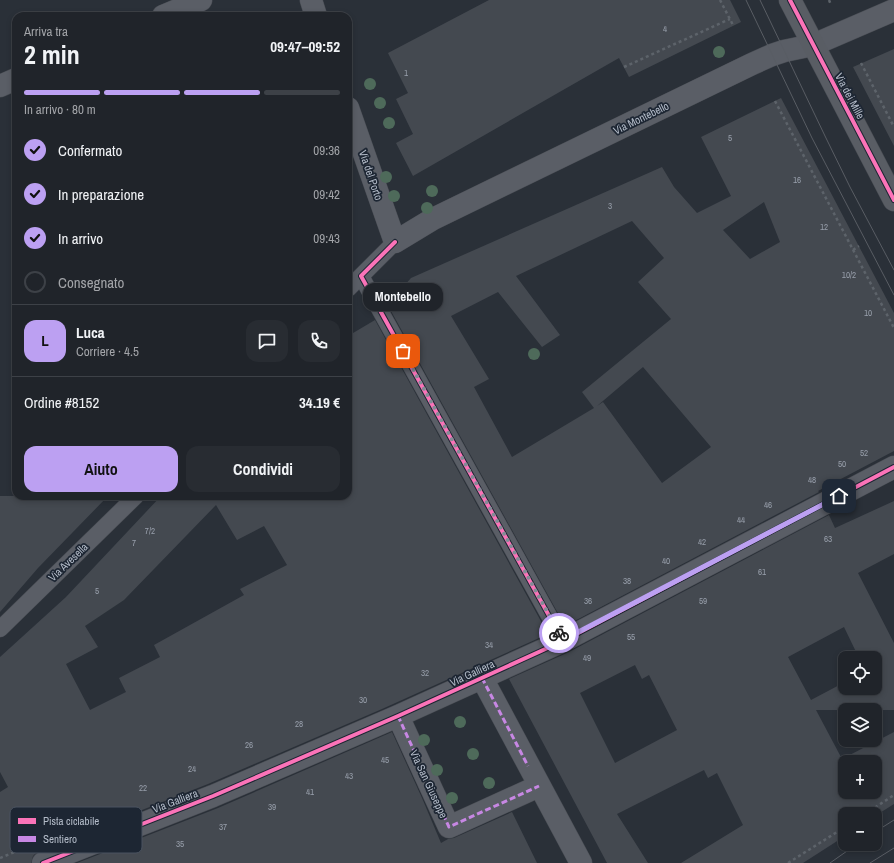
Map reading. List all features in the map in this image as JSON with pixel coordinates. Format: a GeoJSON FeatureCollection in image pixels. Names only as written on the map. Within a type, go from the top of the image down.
{"type":"FeatureCollection","features":[{"type":"Feature","properties":{"kind":"street"},"geometry":{"type":"LineString","coordinates":[[172,12],[200,0]]}},
{"type":"Feature","properties":{"kind":"street"},"geometry":{"type":"LineString","coordinates":[[311,0],[315,12]]}},
{"type":"Feature","properties":{"kind":"street","name":"Via dei Mille"},"geometry":{"type":"LineString","coordinates":[[790,0],[894,200]]}},
{"type":"Feature","properties":{"kind":"street","name":"Via Montebello"},"geometry":{"type":"LineString","coordinates":[[395,242],[433,219],[752,64],[784,51],[813,45],[894,10]]}},
{"type":"Feature","properties":{"kind":"street"},"geometry":{"type":"LineString","coordinates":[[0,86],[12,81]]}},
{"type":"Feature","properties":{"kind":"street","name":"Via del Porto"},"geometry":{"type":"LineString","coordinates":[[352,119],[395,242]]}},
{"type":"Feature","properties":{"kind":"street","name":"Via Galliera"},"geometry":{"type":"LineString","coordinates":[[142,824],[213,796],[398,716],[563,640],[894,467]]}},
{"type":"Feature","properties":{"kind":"street"},"geometry":{"type":"LineString","coordinates":[[482,678],[581,863]]}},
{"type":"Feature","properties":{"kind":"street","name":"Via San Giuseppe"},"geometry":{"type":"LineString","coordinates":[[398,716],[449,827],[539,786]]}},
{"type":"Feature","properties":{"kind":"street","name":"Via Galliera"},"geometry":{"type":"LineString","coordinates":[[43,863],[68,853]]}},
{"type":"Feature","properties":{"kind":"lane"},"geometry":{"type":"LineString","coordinates":[[352,285],[395,242]]}},
{"type":"Feature","properties":{"kind":"lane"},"geometry":{"type":"LineString","coordinates":[[361,276],[563,640]]}},
{"type":"Feature","properties":{"kind":"lane","name":"Via Avesella"},"geometry":{"type":"LineString","coordinates":[[0,629],[132,500]]}},
{"type":"Feature","properties":{"kind":"path"},"geometry":{"type":"LineString","coordinates":[[720,0],[733,25]]}},
{"type":"Feature","properties":{"kind":"path"},"geometry":{"type":"LineString","coordinates":[[828,0],[831,5]]}},
{"type":"Feature","properties":{"kind":"path"},"geometry":{"type":"LineString","coordinates":[[624,67],[730,19]]}},
{"type":"Feature","properties":{"kind":"path"},"geometry":{"type":"LineString","coordinates":[[861,64],[894,127]]}},
{"type":"Feature","properties":{"kind":"path"},"geometry":{"type":"LineString","coordinates":[[775,101],[894,328]]}},
{"type":"Feature","properties":{"kind":"path"},"geometry":{"type":"LineString","coordinates":[[852,250],[859,246]]}},
{"type":"Feature","properties":{"kind":"path"},"geometry":{"type":"LineString","coordinates":[[876,807],[894,796]]}},
{"type":"Feature","properties":{"kind":"path"},"geometry":{"type":"LineString","coordinates":[[788,863],[838,831]]}},
{"type":"Feature","properties":{"kind":"building"},"geometry":{"type":"Polygon","coordinates":[[[489,0],[730,0],[741,22],[629,77],[619,58],[413,176],[396,143],[413,134],[396,99],[408,93],[388,53],[489,0]]]}},
{"type":"Feature","properties":{"kind":"building"},"geometry":{"type":"Polygon","coordinates":[[[894,49],[894,146],[853,67],[894,49]]]}},
{"type":"Feature","properties":{"kind":"building"},"geometry":{"type":"Polygon","coordinates":[[[781,98],[894,313],[894,451],[565,626],[391,311],[396,308],[399,295],[403,287],[411,278],[662,167],[674,187],[697,213],[731,196],[701,137],[781,98]],[[764,202],[723,230],[750,259],[780,242],[764,202]],[[632,221],[516,276],[560,335],[542,347],[498,292],[451,316],[489,379],[474,387],[512,457],[594,408],[582,392],[671,319],[638,282],[664,258],[632,221]],[[643,367],[597,406],[603,402],[662,483],[711,447],[643,367]]]}},
{"type":"Feature","properties":{"kind":"building"},"geometry":{"type":"Polygon","coordinates":[[[375,320],[548,634],[382,709],[208,784],[142,810],[142,807],[10,807],[10,853],[36,853],[33,856],[31,863],[0,863],[0,792],[8,787],[0,772],[0,657],[66,597],[157,500],[352,500],[352,334],[375,320]],[[216,505],[124,600],[85,626],[98,647],[66,664],[90,710],[126,692],[119,678],[160,657],[154,645],[244,595],[240,589],[287,565],[264,526],[237,540],[216,505]]]}},
{"type":"Feature","properties":{"kind":"building"},"geometry":{"type":"Polygon","coordinates":[[[0,496],[12,496],[12,500],[104,500],[38,568],[0,612],[0,496]]]}},
{"type":"Feature","properties":{"kind":"building"},"geometry":{"type":"Polygon","coordinates":[[[894,501],[894,554],[858,573],[894,643],[894,710],[882,710],[882,703],[838,703],[838,710],[816,710],[840,755],[838,755],[838,799],[882,799],[882,755],[850,755],[865,747],[882,747],[882,738],[894,732],[894,804],[882,812],[882,807],[838,807],[838,840],[803,863],[681,863],[743,825],[717,773],[708,778],[704,770],[617,814],[648,863],[607,863],[509,679],[569,652],[829,515],[835,528],[894,501]],[[635,665],[580,693],[615,763],[677,730],[649,675],[642,679],[635,665]]]}},
{"type":"Feature","properties":{"kind":"building"},"geometry":{"type":"Polygon","coordinates":[[[392,732],[441,843],[512,812],[537,863],[77,863],[103,853],[142,853],[142,838],[218,808],[392,732]]]}},
{"type":"Feature","properties":{"kind":"tram line"},"geometry":{"type":"LineString","coordinates":[[746,0],[812,138],[894,295]]}},
{"type":"Feature","properties":{"kind":"tram line"},"geometry":{"type":"LineString","coordinates":[[760,0],[850,187],[894,270]]}},
{"type":"Feature","properties":{"kind":"tram line"},"geometry":{"type":"LineString","coordinates":[[882,828],[894,820]]}},
{"type":"Feature","properties":{"kind":"tram line"},"geometry":{"type":"LineString","coordinates":[[870,863],[894,848]]}},
{"type":"Feature","properties":{"kind":"tram line"},"geometry":{"type":"LineString","coordinates":[[830,863],[847,851]]}},
{"type":"Feature","properties":{"kind":"marked path"},"geometry":{"type":"LineString","coordinates":[[482,678],[528,766]]}},
{"type":"Feature","properties":{"kind":"marked path"},"geometry":{"type":"LineString","coordinates":[[398,716],[449,827],[539,786]]}},
{"type":"Feature","properties":{"kind":"cycle path"},"geometry":{"type":"LineString","coordinates":[[790,0],[894,200]]}},
{"type":"Feature","properties":{"kind":"cycle path"},"geometry":{"type":"LineString","coordinates":[[395,242],[361,276],[563,641]]}},
{"type":"Feature","properties":{"kind":"cycle path"},"geometry":{"type":"LineString","coordinates":[[142,824],[213,796],[398,716],[563,641],[894,467]]}},
{"type":"Feature","properties":{"kind":"cycle path"},"geometry":{"type":"LineString","coordinates":[[43,863],[68,853]]}},
{"type":"Feature","properties":{"kind":"way so far"},"geometry":{"type":"LineString","coordinates":[[403,351],[559,633]]}},
{"type":"Feature","properties":{"kind":"place","name":"Montebello"},"geometry":{"type":"Point","coordinates":[403,351]}},
{"type":"Feature","properties":{"kind":"route"},"geometry":{"type":"LineString","coordinates":[[559,633],[563,640],[839,496]]}}]}
